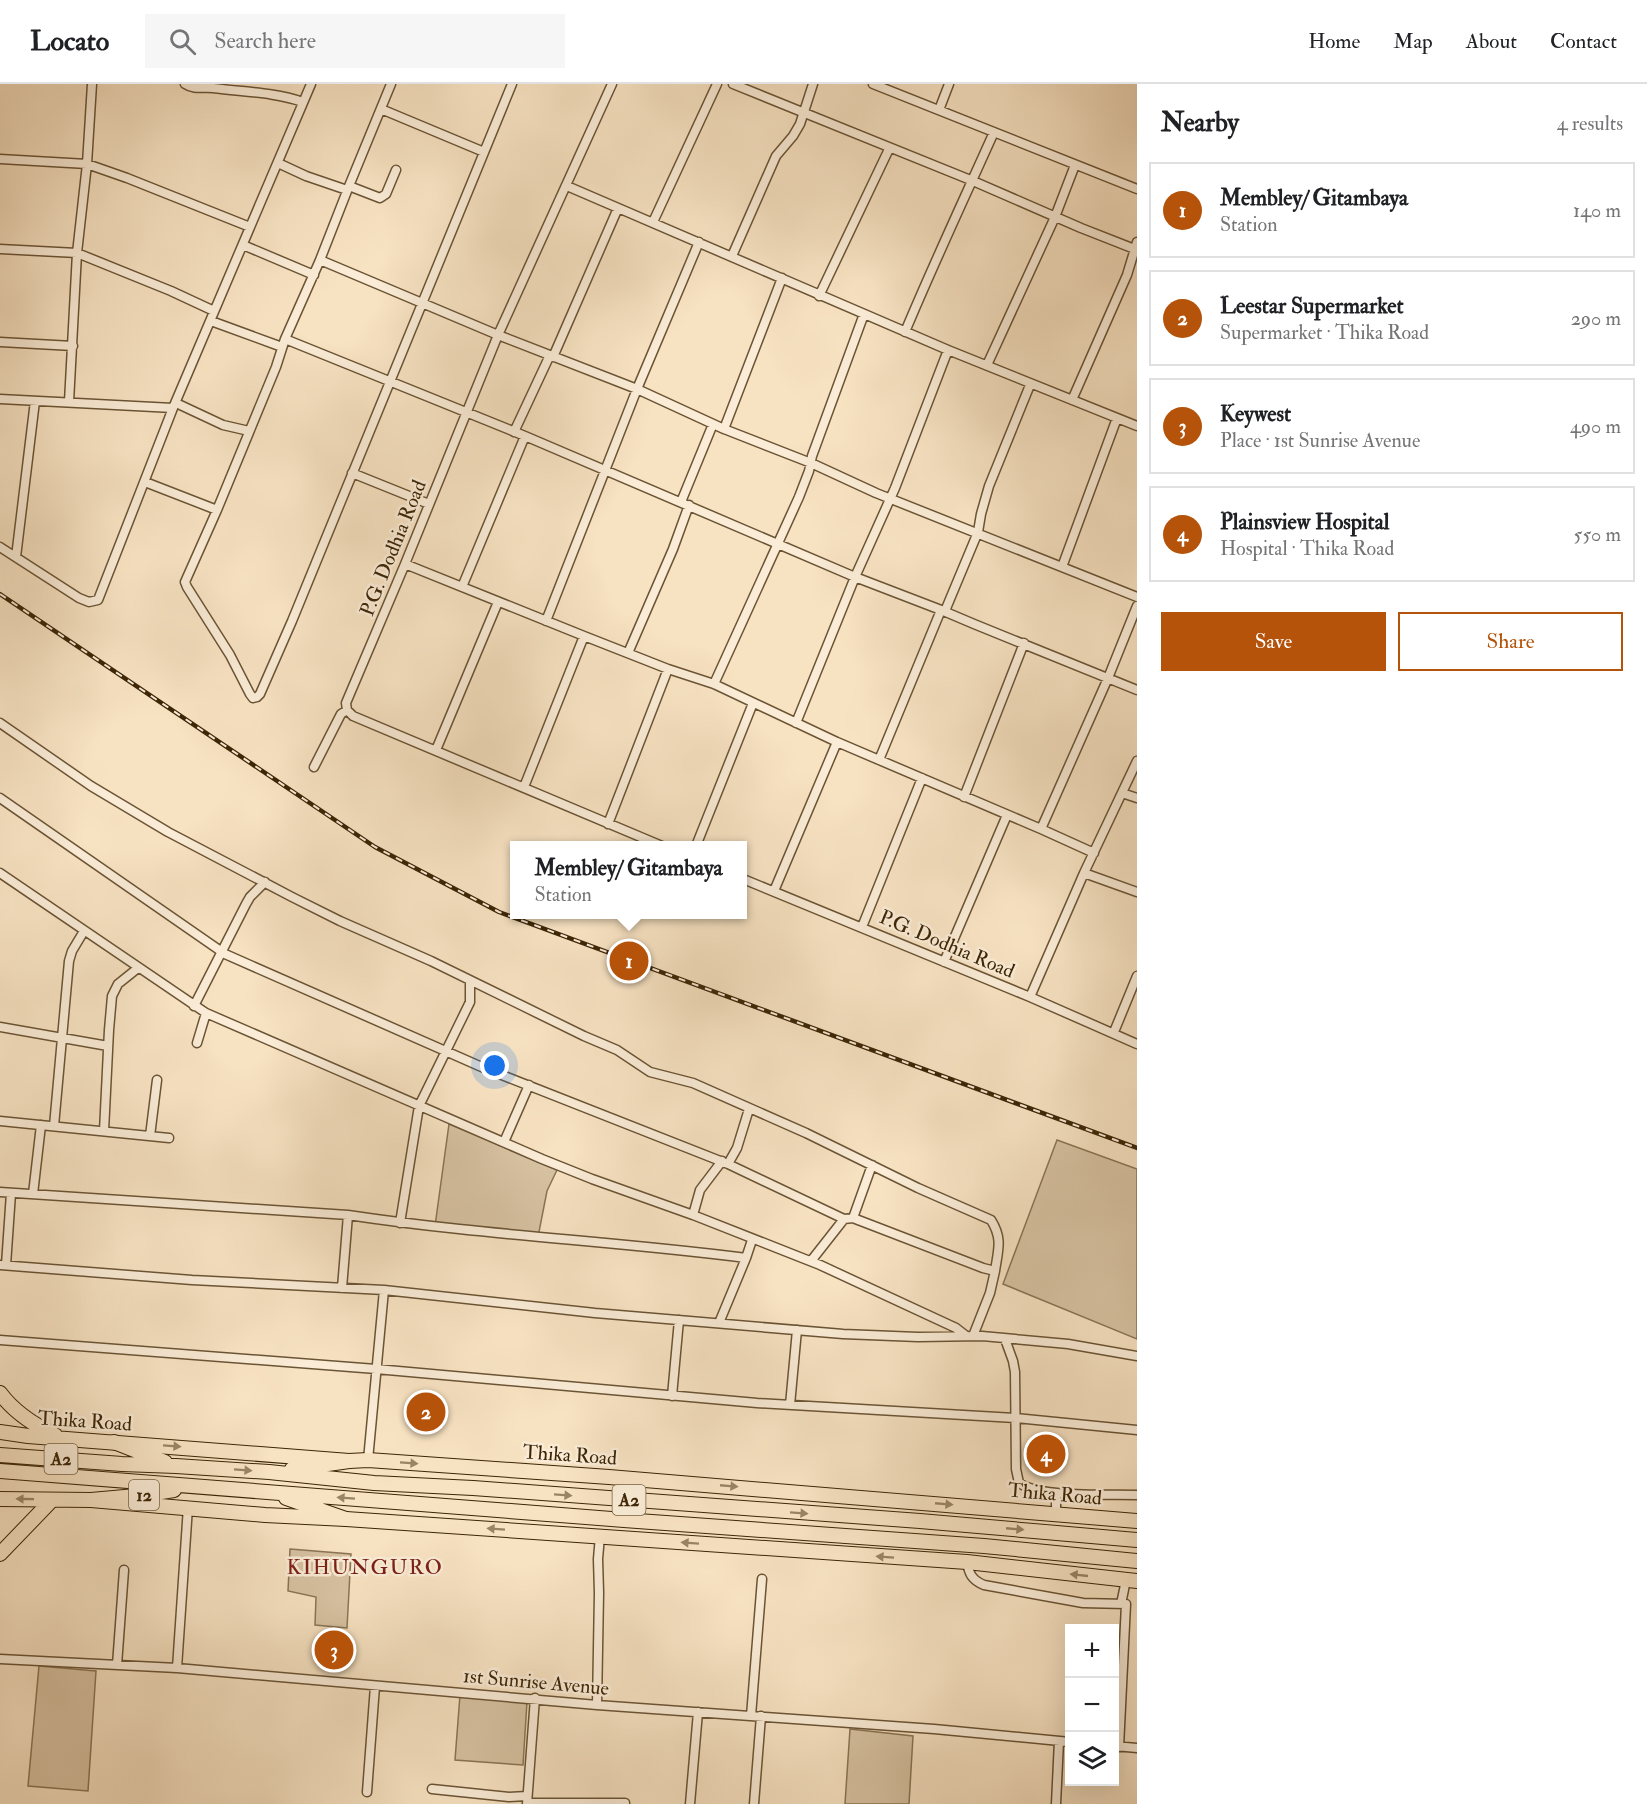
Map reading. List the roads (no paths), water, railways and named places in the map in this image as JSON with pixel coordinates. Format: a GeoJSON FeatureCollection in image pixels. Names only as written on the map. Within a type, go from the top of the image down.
{"type":"FeatureCollection","features":[{"type":"Feature","properties":{"kind":"main road"},"geometry":{"type":"LineString","coordinates":[[0,1393],[21,1415],[61,1438]]}},
{"type":"Feature","properties":{"kind":"main road","name":"Thika Road"},"geometry":{"type":"LineString","coordinates":[[0,1432],[349,1461],[368,1460],[609,1476],[1137,1521]]}},
{"type":"Feature","properties":{"kind":"main road"},"geometry":{"type":"LineString","coordinates":[[114,1442],[176,1466]]}},
{"type":"Feature","properties":{"kind":"main road","name":"Thika Road"},"geometry":{"type":"LineString","coordinates":[[0,1455],[269,1472],[374,1483],[472,1488],[920,1521],[1137,1540]]}},
{"type":"Feature","properties":{"kind":"main road"},"geometry":{"type":"LineString","coordinates":[[269,1472],[349,1461]]}},
{"type":"Feature","properties":{"kind":"main road","name":"A2"},"geometry":{"type":"LineString","coordinates":[[0,1471],[984,1546],[1137,1561]]}},
{"type":"Feature","properties":{"kind":"main road","name":"12"},"geometry":{"type":"LineString","coordinates":[[91,1500],[136,1496],[197,1486]]}},
{"type":"Feature","properties":{"kind":"main road"},"geometry":{"type":"LineString","coordinates":[[267,1492],[346,1519]]}},
{"type":"Feature","properties":{"kind":"main road"},"geometry":{"type":"LineString","coordinates":[[0,1499],[91,1500],[265,1515],[967,1562],[1132,1581]]}},
{"type":"Feature","properties":{"kind":"main road"},"geometry":{"type":"LineString","coordinates":[[0,1554],[52,1500]]}},
{"type":"Feature","properties":{"kind":"main road"},"geometry":{"type":"LineString","coordinates":[[505,1510],[549,1533]]}},
{"type":"Feature","properties":{"kind":"street"},"geometry":{"type":"LineString","coordinates":[[69,402],[77,253],[93,84]]}},
{"type":"Feature","properties":{"kind":"street"},"geometry":{"type":"LineString","coordinates":[[185,84],[192,88],[275,94],[303,102]]}},
{"type":"Feature","properties":{"kind":"street"},"geometry":{"type":"LineString","coordinates":[[0,547],[79,598],[89,602],[98,600],[174,405],[311,84]]}},
{"type":"Feature","properties":{"kind":"street"},"geometry":{"type":"LineString","coordinates":[[392,84],[217,510],[187,576],[186,585],[230,655],[250,694],[256,698],[260,694],[292,621],[512,84]]}},
{"type":"Feature","properties":{"kind":"street","name":"P.G. Dodhia Road"},"geometry":{"type":"LineString","coordinates":[[314,767],[341,714],[347,710],[346,703],[498,335],[612,84]]}},
{"type":"Feature","properties":{"kind":"street"},"geometry":{"type":"LineString","coordinates":[[653,222],[717,84]]}},
{"type":"Feature","properties":{"kind":"street"},"geometry":{"type":"LineString","coordinates":[[733,84],[973,181],[1129,248],[1136,247],[1127,275],[1072,400]]}},
{"type":"Feature","properties":{"kind":"street"},"geometry":{"type":"LineString","coordinates":[[732,256],[776,156],[800,124],[813,84]]}},
{"type":"Feature","properties":{"kind":"street"},"geometry":{"type":"LineString","coordinates":[[873,84],[1137,189]]}},
{"type":"Feature","properties":{"kind":"street"},"geometry":{"type":"LineString","coordinates":[[939,110],[949,84]]}},
{"type":"Feature","properties":{"kind":"street"},"geometry":{"type":"LineString","coordinates":[[381,109],[484,152]]}},
{"type":"Feature","properties":{"kind":"street"},"geometry":{"type":"LineString","coordinates":[[905,332],[935,260],[994,132]]}},
{"type":"Feature","properties":{"kind":"street"},"geometry":{"type":"LineString","coordinates":[[819,296],[889,148]]}},
{"type":"Feature","properties":{"kind":"street"},"geometry":{"type":"LineString","coordinates":[[0,159],[87,164],[250,227]]}},
{"type":"Feature","properties":{"kind":"street"},"geometry":{"type":"LineString","coordinates":[[278,163],[306,176],[380,198],[386,194],[396,170]]}},
{"type":"Feature","properties":{"kind":"street"},"geometry":{"type":"LineString","coordinates":[[987,365],[1055,217],[1075,165]]}},
{"type":"Feature","properties":{"kind":"street"},"geometry":{"type":"LineString","coordinates":[[567,186],[948,351],[1137,426]]}},
{"type":"Feature","properties":{"kind":"street"},"geometry":{"type":"LineString","coordinates":[[514,432],[618,208]]}},
{"type":"Feature","properties":{"kind":"street"},"geometry":{"type":"LineString","coordinates":[[546,621],[605,470],[699,242]]}},
{"type":"Feature","properties":{"kind":"street"},"geometry":{"type":"LineString","coordinates":[[243,245],[314,275]]}},
{"type":"Feature","properties":{"kind":"street"},"geometry":{"type":"LineString","coordinates":[[0,249],[77,253],[214,310]]}},
{"type":"Feature","properties":{"kind":"street"},"geometry":{"type":"LineString","coordinates":[[320,260],[498,335],[638,389],[724,429],[811,463],[889,498],[1137,597]]}},
{"type":"Feature","properties":{"kind":"street"},"geometry":{"type":"LineString","coordinates":[[724,429],[782,279]]}},
{"type":"Feature","properties":{"kind":"street"},"geometry":{"type":"LineString","coordinates":[[714,684],[799,497],[864,314]]}},
{"type":"Feature","properties":{"kind":"street"},"geometry":{"type":"LineString","coordinates":[[211,321],[284,343],[390,380],[430,399],[525,436],[855,577],[943,610],[1137,690]]}},
{"type":"Feature","properties":{"kind":"street"},"geometry":{"type":"LineString","coordinates":[[0,342],[73,346]]}},
{"type":"Feature","properties":{"kind":"street"},"geometry":{"type":"LineString","coordinates":[[796,723],[855,577],[895,488],[948,351]]}},
{"type":"Feature","properties":{"kind":"street"},"geometry":{"type":"LineString","coordinates":[[879,760],[978,532],[989,486],[1030,385]]}},
{"type":"Feature","properties":{"kind":"street"},"geometry":{"type":"LineString","coordinates":[[0,399],[174,405],[223,425],[249,431]]}},
{"type":"Feature","properties":{"kind":"street"},"geometry":{"type":"LineString","coordinates":[[16,557],[35,400]]}},
{"type":"Feature","properties":{"kind":"street"},"geometry":{"type":"LineString","coordinates":[[1062,567],[1117,418]]}},
{"type":"Feature","properties":{"kind":"street"},"geometry":{"type":"LineString","coordinates":[[628,653],[672,549],[713,424]]}},
{"type":"Feature","properties":{"kind":"street"},"geometry":{"type":"LineString","coordinates":[[462,587],[525,436]]}},
{"type":"Feature","properties":{"kind":"street"},"geometry":{"type":"LineString","coordinates":[[352,473],[429,504]]}},
{"type":"Feature","properties":{"kind":"street"},"geometry":{"type":"LineString","coordinates":[[145,482],[217,510]]}},
{"type":"Feature","properties":{"kind":"street"},"geometry":{"type":"LineString","coordinates":[[405,564],[668,669],[714,684],[837,742],[1094,853]]}},
{"type":"Feature","properties":{"kind":"street"},"geometry":{"type":"LineString","coordinates":[[436,750],[498,602]]}},
{"type":"Feature","properties":{"kind":"street"},"geometry":{"type":"LineString","coordinates":[[1041,829],[1108,678],[1137,606]]}},
{"type":"Feature","properties":{"kind":"street"},"geometry":{"type":"LineString","coordinates":[[524,787],[584,636]]}},
{"type":"Feature","properties":{"kind":"street"},"geometry":{"type":"LineString","coordinates":[[964,797],[1024,643]]}},
{"type":"Feature","properties":{"kind":"street"},"geometry":{"type":"LineString","coordinates":[[608,824],[668,669]]}},
{"type":"Feature","properties":{"kind":"street"},"geometry":{"type":"LineString","coordinates":[[698,841],[753,703]]}},
{"type":"Feature","properties":{"kind":"street"},"geometry":{"type":"LineString","coordinates":[[347,710],[353,716],[650,841]]}},
{"type":"Feature","properties":{"kind":"street"},"geometry":{"type":"LineString","coordinates":[[0,723],[91,786],[168,832],[340,921],[617,1050],[650,1072],[693,1083],[992,1220],[998,1230],[999,1238],[995,1271],[990,1293],[969,1335]]}},
{"type":"Feature","properties":{"kind":"street"},"geometry":{"type":"LineString","coordinates":[[774,891],[837,742]]}},
{"type":"Feature","properties":{"kind":"street"},"geometry":{"type":"LineString","coordinates":[[1030,997],[1084,873],[1137,762]]}},
{"type":"Feature","properties":{"kind":"street"},"geometry":{"type":"LineString","coordinates":[[862,927],[922,778]]}},
{"type":"Feature","properties":{"kind":"street"},"geometry":{"type":"LineString","coordinates":[[1122,793],[1137,798]]}},
{"type":"Feature","properties":{"kind":"street"},"geometry":{"type":"LineString","coordinates":[[0,798],[223,952],[446,1052],[725,1163],[848,1219],[995,1271]]}},
{"type":"Feature","properties":{"kind":"street"},"geometry":{"type":"LineString","coordinates":[[944,962],[1007,815]]}},
{"type":"Feature","properties":{"kind":"street"},"geometry":{"type":"LineString","coordinates":[[0,873],[206,1013],[592,1179],[811,1261],[969,1335]]}},
{"type":"Feature","properties":{"kind":"street"},"geometry":{"type":"LineString","coordinates":[[1084,873],[1137,892]]}},
{"type":"Feature","properties":{"kind":"street","name":"P.G. Dodhia Road"},"geometry":{"type":"LineString","coordinates":[[747,881],[1114,1032],[1137,1044]]}},
{"type":"Feature","properties":{"kind":"street"},"geometry":{"type":"LineString","coordinates":[[194,1006],[250,897],[265,882]]}},
{"type":"Feature","properties":{"kind":"street"},"geometry":{"type":"LineString","coordinates":[[54,1126],[69,961],[84,931]]}},
{"type":"Feature","properties":{"kind":"street"},"geometry":{"type":"LineString","coordinates":[[104,1131],[112,996],[118,984],[138,968]]}},
{"type":"Feature","properties":{"kind":"street"},"geometry":{"type":"LineString","coordinates":[[1114,1032],[1137,976]]}},
{"type":"Feature","properties":{"kind":"street"},"geometry":{"type":"LineString","coordinates":[[400,1223],[419,1106],[470,1002],[470,981]]}},
{"type":"Feature","properties":{"kind":"street"},"geometry":{"type":"LineString","coordinates":[[197,1043],[206,1013]]}},
{"type":"Feature","properties":{"kind":"street"},"geometry":{"type":"LineString","coordinates":[[0,1027],[108,1046]]}},
{"type":"Feature","properties":{"kind":"street"},"geometry":{"type":"LineString","coordinates":[[150,1136],[157,1080]]}},
{"type":"Feature","properties":{"kind":"street"},"geometry":{"type":"LineString","coordinates":[[504,1142],[529,1085]]}},
{"type":"Feature","properties":{"kind":"street"},"geometry":{"type":"LineString","coordinates":[[693,1215],[700,1190],[725,1163],[739,1142],[749,1109]]}},
{"type":"Feature","properties":{"kind":"street"},"geometry":{"type":"LineString","coordinates":[[0,1121],[169,1138]]}},
{"type":"Feature","properties":{"kind":"street"},"geometry":{"type":"LineString","coordinates":[[33,1194],[41,1125]]}},
{"type":"Feature","properties":{"kind":"street"},"geometry":{"type":"LineString","coordinates":[[811,1261],[848,1219],[872,1165]]}},
{"type":"Feature","properties":{"kind":"street"},"geometry":{"type":"LineString","coordinates":[[0,1192],[348,1215],[400,1223],[661,1247],[746,1258]]}},
{"type":"Feature","properties":{"kind":"street"},"geometry":{"type":"LineString","coordinates":[[11,1192],[3,1265],[192,1280],[384,1290],[507,1304],[843,1334],[938,1337],[969,1335],[1068,1344],[1137,1356]]}},
{"type":"Feature","properties":{"kind":"street"},"geometry":{"type":"LineString","coordinates":[[342,1288],[348,1215]]}},
{"type":"Feature","properties":{"kind":"street"},"geometry":{"type":"LineString","coordinates":[[719,1323],[752,1240]]}},
{"type":"Feature","properties":{"kind":"street"},"geometry":{"type":"LineString","coordinates":[[368,1460],[384,1290]]}},
{"type":"Feature","properties":{"kind":"street"},"geometry":{"type":"LineString","coordinates":[[938,1319],[938,1337]]}},
{"type":"Feature","properties":{"kind":"street"},"geometry":{"type":"LineString","coordinates":[[672,1396],[679,1320]]}},
{"type":"Feature","properties":{"kind":"street"},"geometry":{"type":"LineString","coordinates":[[790,1405],[797,1330]]}},
{"type":"Feature","properties":{"kind":"street"},"geometry":{"type":"LineString","coordinates":[[1005,1339],[1015,1372],[1018,1483],[1030,1488],[1056,1492],[1137,1495]]}},
{"type":"Feature","properties":{"kind":"street"},"geometry":{"type":"LineString","coordinates":[[0,1340],[376,1369],[672,1396],[1015,1418],[1137,1430]]}},
{"type":"Feature","properties":{"kind":"street"},"geometry":{"type":"LineString","coordinates":[[1056,1492],[1056,1513]]}},
{"type":"Feature","properties":{"kind":"street"},"geometry":{"type":"LineString","coordinates":[[177,1668],[188,1507]]}},
{"type":"Feature","properties":{"kind":"street"},"geometry":{"type":"LineString","coordinates":[[597,1705],[600,1536]]}},
{"type":"Feature","properties":{"kind":"street"},"geometry":{"type":"LineString","coordinates":[[967,1562],[969,1574],[984,1585],[1083,1602],[1126,1604],[1118,1732]]}},
{"type":"Feature","properties":{"kind":"street"},"geometry":{"type":"LineString","coordinates":[[117,1665],[124,1570]]}},
{"type":"Feature","properties":{"kind":"street"},"geometry":{"type":"LineString","coordinates":[[754,1804],[762,1579]]}},
{"type":"Feature","properties":{"kind":"street"},"geometry":{"type":"LineString","coordinates":[[1121,1604],[1132,1581]]}},
{"type":"Feature","properties":{"kind":"street","name":"1st Sunrise Avenue"},"geometry":{"type":"LineString","coordinates":[[0,1659],[177,1668],[597,1705],[934,1728],[1065,1742]]}},
{"type":"Feature","properties":{"kind":"street"},"geometry":{"type":"LineString","coordinates":[[367,1792],[375,1686]]}},
{"type":"Feature","properties":{"kind":"street"},"geometry":{"type":"LineString","coordinates":[[527,1801],[535,1698]]}},
{"type":"Feature","properties":{"kind":"street"},"geometry":{"type":"LineString","coordinates":[[690,1804],[698,1712]]}},
{"type":"Feature","properties":{"kind":"street"},"geometry":{"type":"LineString","coordinates":[[1056,1804],[1059,1741]]}},
{"type":"Feature","properties":{"kind":"street"},"geometry":{"type":"LineString","coordinates":[[1119,1746],[1137,1748]]}},
{"type":"Feature","properties":{"kind":"street"},"geometry":{"type":"LineString","coordinates":[[432,1789],[527,1801],[625,1803]]}},
{"type":"Feature","properties":{"kind":"railway"},"geometry":{"type":"LineString","coordinates":[[0,594],[375,847],[510,916]]}},
{"type":"Feature","properties":{"kind":"railway"},"geometry":{"type":"LineString","coordinates":[[518,919],[1137,1148]]}},
{"type":"Feature","properties":{"kind":"place","name":"Membley/ Gitambaya"},"geometry":{"type":"Point","coordinates":[629,961]}},
{"type":"Feature","properties":{"kind":"place","name":"Leestar Supermarket"},"geometry":{"type":"Point","coordinates":[426,1412]}},
{"type":"Feature","properties":{"kind":"place","name":"Plainsview Hospital"},"geometry":{"type":"Point","coordinates":[1046,1454]}},
{"type":"Feature","properties":{"kind":"place","name":"Keywest"},"geometry":{"type":"Point","coordinates":[334,1650]}},
{"type":"Feature","properties":{"kind":"district","name":"KIHUNGURO"},"geometry":{"type":"Point","coordinates":[365,1567]}}]}
